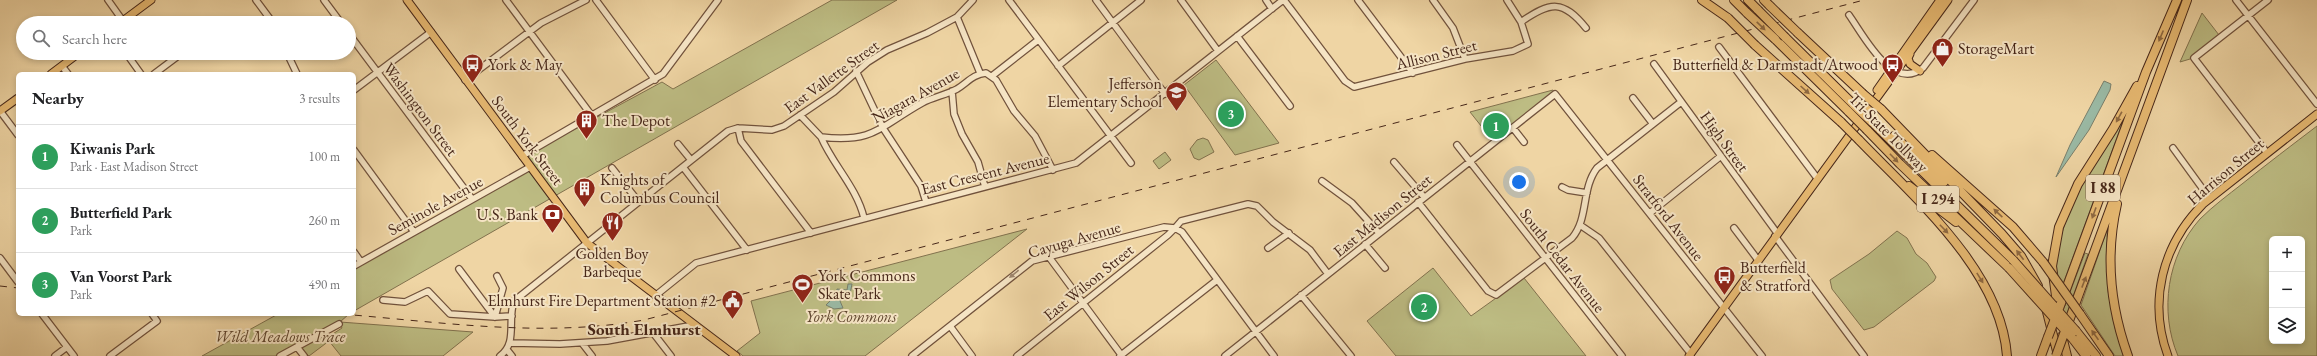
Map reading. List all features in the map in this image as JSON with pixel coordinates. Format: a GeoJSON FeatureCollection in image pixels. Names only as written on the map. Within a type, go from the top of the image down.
{"type":"FeatureCollection","features":[{"type":"Feature","properties":{"kind":"highway"},"geometry":{"type":"LineString","coordinates":[[1702,0],[1728,18],[1755,45],[1841,122],[1960,245],[1984,285],[1998,314],[2008,356]]}},
{"type":"Feature","properties":{"kind":"highway","name":"Tri-State Tollway"},"geometry":{"type":"LineString","coordinates":[[1734,0],[1900,164],[1980,239],[2011,264],[2086,356]]}},
{"type":"Feature","properties":{"kind":"highway","name":"Tri-State Tollway"},"geometry":{"type":"LineString","coordinates":[[1748,0],[1873,120],[2076,331],[2096,356]]}},
{"type":"Feature","properties":{"kind":"highway","name":"I 88"},"geometry":{"type":"LineString","coordinates":[[2041,356],[2146,72],[2177,0]]}},
{"type":"Feature","properties":{"kind":"highway","name":"I 88"},"geometry":{"type":"LineString","coordinates":[[2057,356],[2181,15],[2188,0]]}},
{"type":"Feature","properties":{"kind":"highway"},"geometry":{"type":"LineString","coordinates":[[1767,3],[1862,93],[2013,227],[2044,262],[2109,356]]}},
{"type":"Feature","properties":{"kind":"highway"},"geometry":{"type":"LineString","coordinates":[[2067,356],[2054,288],[2053,255],[2058,227],[2078,184],[2146,72]]}},
{"type":"Feature","properties":{"kind":"highway"},"geometry":{"type":"LineString","coordinates":[[1881,109],[1992,223],[2021,256],[2036,282],[2045,304],[2057,356]]}},
{"type":"Feature","properties":{"kind":"highway"},"geometry":{"type":"LineString","coordinates":[[1873,120],[1992,223]]}},
{"type":"Feature","properties":{"kind":"highway"},"geometry":{"type":"LineString","coordinates":[[2128,356],[2120,331],[2111,290],[2110,247],[2115,214],[2131,151]]}},
{"type":"Feature","properties":{"kind":"highway"},"geometry":{"type":"LineString","coordinates":[[1890,171],[1980,239]]}},
{"type":"Feature","properties":{"kind":"highway"},"geometry":{"type":"LineString","coordinates":[[2120,331],[2131,356]]}},
{"type":"Feature","properties":{"kind":"main road"},"geometry":{"type":"LineString","coordinates":[[130,16],[151,0]]}},
{"type":"Feature","properties":{"kind":"main road","name":"South York Street"},"geometry":{"type":"LineString","coordinates":[[407,0],[587,243],[736,356]]}},
{"type":"Feature","properties":{"kind":"main road"},"geometry":{"type":"LineString","coordinates":[[1690,355],[1894,71],[1940,0]]}},
{"type":"Feature","properties":{"kind":"main road"},"geometry":{"type":"LineString","coordinates":[[1894,71],[1911,52],[1948,0]]}},
{"type":"Feature","properties":{"kind":"main road"},"geometry":{"type":"LineString","coordinates":[[1911,52],[1908,58],[1910,64],[1920,71]]}},
{"type":"Feature","properties":{"kind":"main road"},"geometry":{"type":"LineString","coordinates":[[54,72],[70,60]]}},
{"type":"Feature","properties":{"kind":"main road"},"geometry":{"type":"LineString","coordinates":[[0,111],[16,99]]}},
{"type":"Feature","properties":{"kind":"main road","name":"Harrison Street"},"geometry":{"type":"LineString","coordinates":[[2168,356],[2159,320],[2159,291],[2162,275],[2175,240],[2192,216],[2210,199],[2317,114]]}},
{"type":"Feature","properties":{"kind":"street"},"geometry":{"type":"LineString","coordinates":[[108,0],[118,16]]}},
{"type":"Feature","properties":{"kind":"street"},"geometry":{"type":"LineString","coordinates":[[256,0],[268,16]]}},
{"type":"Feature","properties":{"kind":"street"},"geometry":{"type":"LineString","coordinates":[[324,0],[336,16]]}},
{"type":"Feature","properties":{"kind":"street"},"geometry":{"type":"LineString","coordinates":[[506,0],[592,116]]}},
{"type":"Feature","properties":{"kind":"street"},"geometry":{"type":"LineString","coordinates":[[465,80],[547,19],[586,0]]}},
{"type":"Feature","properties":{"kind":"street"},"geometry":{"type":"LineString","coordinates":[[596,0],[655,80]]}},
{"type":"Feature","properties":{"kind":"street"},"geometry":{"type":"LineString","coordinates":[[522,156],[655,80],[662,74],[718,0]]}},
{"type":"Feature","properties":{"kind":"street","name":"East Vallette Street"},"geometry":{"type":"LineString","coordinates":[[508,351],[511,343],[513,303],[516,298],[728,131],[738,128],[776,129],[834,92],[856,71],[886,50],[927,33],[957,17],[973,0]]}},
{"type":"Feature","properties":{"kind":"street"},"geometry":{"type":"LineString","coordinates":[[1008,0],[1131,163]]}},
{"type":"Feature","properties":{"kind":"street"},"geometry":{"type":"LineString","coordinates":[[1096,0],[1165,94]]}},
{"type":"Feature","properties":{"kind":"street"},"geometry":{"type":"LineString","coordinates":[[1058,66],[1141,0]]}},
{"type":"Feature","properties":{"kind":"street"},"geometry":{"type":"LineString","coordinates":[[1181,0],[1218,51]]}},
{"type":"Feature","properties":{"kind":"street"},"geometry":{"type":"LineString","coordinates":[[1266,0],[1272,9]]}},
{"type":"Feature","properties":{"kind":"street","name":"East Crescent Avenue"},"geometry":{"type":"LineString","coordinates":[[655,296],[694,264],[864,218],[1053,170],[1078,162],[1284,0]]}},
{"type":"Feature","properties":{"kind":"street","name":"Allison Street"},"geometry":{"type":"LineString","coordinates":[[1284,0],[1345,81],[1354,87],[1363,86],[1465,59],[1513,51],[1528,44],[1522,22]]}},
{"type":"Feature","properties":{"kind":"street"},"geometry":{"type":"LineString","coordinates":[[1358,0],[1413,73]]}},
{"type":"Feature","properties":{"kind":"street"},"geometry":{"type":"LineString","coordinates":[[1433,0],[1453,28],[1465,59]]}},
{"type":"Feature","properties":{"kind":"street"},"geometry":{"type":"LineString","coordinates":[[1507,0],[1522,22],[1543,7],[1558,4],[1572,10],[1586,28]]}},
{"type":"Feature","properties":{"kind":"street"},"geometry":{"type":"LineString","coordinates":[[1849,15],[1883,62],[1894,71],[1911,73],[1920,71],[1974,0]]}},
{"type":"Feature","properties":{"kind":"street"},"geometry":{"type":"LineString","coordinates":[[2236,0],[2317,104]]}},
{"type":"Feature","properties":{"kind":"street"},"geometry":{"type":"LineString","coordinates":[[2267,153],[2194,58],[2268,0]]}},
{"type":"Feature","properties":{"kind":"street"},"geometry":{"type":"LineString","coordinates":[[957,17],[980,73]]}},
{"type":"Feature","properties":{"kind":"street"},"geometry":{"type":"LineString","coordinates":[[356,88],[431,32]]}},
{"type":"Feature","properties":{"kind":"street"},"geometry":{"type":"LineString","coordinates":[[1237,36],[1290,106]]}},
{"type":"Feature","properties":{"kind":"street"},"geometry":{"type":"LineString","coordinates":[[1038,40],[992,76],[1014,112],[1035,136],[1053,170]]}},
{"type":"Feature","properties":{"kind":"street","name":"Washington Street"},"geometry":{"type":"LineString","coordinates":[[356,43],[472,199]]}},
{"type":"Feature","properties":{"kind":"street"},"geometry":{"type":"LineString","coordinates":[[1719,47],[1817,178]]}},
{"type":"Feature","properties":{"kind":"street"},"geometry":{"type":"LineString","coordinates":[[131,60],[140,72]]}},
{"type":"Feature","properties":{"kind":"street"},"geometry":{"type":"LineString","coordinates":[[157,72],[173,60]]}},
{"type":"Feature","properties":{"kind":"street"},"geometry":{"type":"LineString","coordinates":[[290,60],[296,72]]}},
{"type":"Feature","properties":{"kind":"street","name":"High Street"},"geometry":{"type":"LineString","coordinates":[[1654,64],[1864,356]]}},
{"type":"Feature","properties":{"kind":"street"},"geometry":{"type":"LineString","coordinates":[[62,66],[66,72]]}},
{"type":"Feature","properties":{"kind":"street"},"geometry":{"type":"LineString","coordinates":[[856,71],[883,128],[920,186],[926,202]]}},
{"type":"Feature","properties":{"kind":"street","name":"Niagara Avenue"},"geometry":{"type":"LineString","coordinates":[[821,137],[858,138],[883,128],[922,103],[952,91],[980,73],[992,76]]}},
{"type":"Feature","properties":{"kind":"street"},"geometry":{"type":"LineString","coordinates":[[952,91],[954,114],[962,134],[978,162],[985,187]]}},
{"type":"Feature","properties":{"kind":"street","name":"East Madison Street"},"geometry":{"type":"LineString","coordinates":[[1224,356],[1556,94]]}},
{"type":"Feature","properties":{"kind":"street","name":"Stratford Avenue"},"geometry":{"type":"LineString","coordinates":[[1556,94],[1762,356]]}},
{"type":"Feature","properties":{"kind":"street"},"geometry":{"type":"LineString","coordinates":[[1633,98],[1653,124]]}},
{"type":"Feature","properties":{"kind":"street"},"geometry":{"type":"LineString","coordinates":[[1418,202],[1488,291],[1494,295],[1500,293],[1572,238],[1580,225],[1587,193],[1594,172],[1607,160],[1681,102]]}},
{"type":"Feature","properties":{"kind":"street"},"geometry":{"type":"LineString","coordinates":[[0,111],[16,132]]}},
{"type":"Feature","properties":{"kind":"street"},"geometry":{"type":"LineString","coordinates":[[800,115],[821,137],[840,172],[860,202],[864,218]]}},
{"type":"Feature","properties":{"kind":"street"},"geometry":{"type":"LineString","coordinates":[[738,128],[741,141],[811,233]]}},
{"type":"Feature","properties":{"kind":"street"},"geometry":{"type":"LineString","coordinates":[[1513,128],[1524,142]]}},
{"type":"Feature","properties":{"kind":"street"},"geometry":{"type":"LineString","coordinates":[[678,144],[691,160]]}},
{"type":"Feature","properties":{"kind":"street","name":"South Cedar Avenue"},"geometry":{"type":"LineString","coordinates":[[1457,145],[1622,356]]}},
{"type":"Feature","properties":{"kind":"street"},"geometry":{"type":"LineString","coordinates":[[2173,148],[2210,199]]}},
{"type":"Feature","properties":{"kind":"street"},"geometry":{"type":"LineString","coordinates":[[356,153],[414,232]]}},
{"type":"Feature","properties":{"kind":"street"},"geometry":{"type":"LineString","coordinates":[[1650,213],[1720,156]]}},
{"type":"Feature","properties":{"kind":"street"},"geometry":{"type":"LineString","coordinates":[[1394,162],[1424,197]]}},
{"type":"Feature","properties":{"kind":"street","name":"Seminole Avenue"},"geometry":{"type":"LineString","coordinates":[[356,265],[530,167]]}},
{"type":"Feature","properties":{"kind":"street"},"geometry":{"type":"LineString","coordinates":[[683,167],[747,250]]}},
{"type":"Feature","properties":{"kind":"street"},"geometry":{"type":"LineString","coordinates":[[612,168],[638,201]]}},
{"type":"Feature","properties":{"kind":"street"},"geometry":{"type":"LineString","coordinates":[[1322,181],[1352,203],[1379,233]]}},
{"type":"Feature","properties":{"kind":"street"},"geometry":{"type":"LineString","coordinates":[[1562,187],[1568,190],[1587,193]]}},
{"type":"Feature","properties":{"kind":"street","name":"Cayuga Avenue"},"geometry":{"type":"LineString","coordinates":[[912,356],[1027,264],[1164,227],[1175,228],[1181,221],[1248,204],[1257,206],[1310,250],[1328,274]]}},
{"type":"Feature","properties":{"kind":"street"},"geometry":{"type":"LineString","coordinates":[[1580,225],[1599,238],[1690,355]]}},
{"type":"Feature","properties":{"kind":"street"},"geometry":{"type":"LineString","coordinates":[[1175,228],[1182,232],[1274,356]]}},
{"type":"Feature","properties":{"kind":"street","name":"East Wilson Street"},"geometry":{"type":"LineString","coordinates":[[1017,356],[1175,228]]}},
{"type":"Feature","properties":{"kind":"street"},"geometry":{"type":"LineString","coordinates":[[1734,228],[1758,260]]}},
{"type":"Feature","properties":{"kind":"street"},"geometry":{"type":"LineString","coordinates":[[1268,248],[1289,234]]}},
{"type":"Feature","properties":{"kind":"street"},"geometry":{"type":"LineString","coordinates":[[1366,244],[1385,268]]}},
{"type":"Feature","properties":{"kind":"street"},"geometry":{"type":"LineString","coordinates":[[356,255],[361,262]]}},
{"type":"Feature","properties":{"kind":"street"},"geometry":{"type":"LineString","coordinates":[[1049,257],[1121,356],[1217,280]]}},
{"type":"Feature","properties":{"kind":"street"},"geometry":{"type":"LineString","coordinates":[[0,258],[16,279]]}},
{"type":"Feature","properties":{"kind":"street"},"geometry":{"type":"LineString","coordinates":[[459,269],[495,317]]}},
{"type":"Feature","properties":{"kind":"street"},"geometry":{"type":"LineString","coordinates":[[495,317],[503,288],[497,276]]}},
{"type":"Feature","properties":{"kind":"street"},"geometry":{"type":"LineString","coordinates":[[383,300],[405,302],[428,291],[450,314],[495,317],[512,316]]}},
{"type":"Feature","properties":{"kind":"street"},"geometry":{"type":"LineString","coordinates":[[1301,295],[1351,356]]}},
{"type":"Feature","properties":{"kind":"street"},"geometry":{"type":"LineString","coordinates":[[44,316],[74,356]]}},
{"type":"Feature","properties":{"kind":"street"},"geometry":{"type":"LineString","coordinates":[[110,356],[157,321],[153,316]]}},
{"type":"Feature","properties":{"kind":"street"},"geometry":{"type":"LineString","coordinates":[[280,356],[339,324]]}},
{"type":"Feature","properties":{"kind":"street"},"geometry":{"type":"LineString","coordinates":[[511,343],[582,343],[654,334],[694,325]]}},
{"type":"Feature","properties":{"kind":"street"},"geometry":{"type":"LineString","coordinates":[[950,326],[972,356]]}},
{"type":"Feature","properties":{"kind":"street"},"geometry":{"type":"LineString","coordinates":[[654,334],[671,356]]}},
{"type":"Feature","properties":{"kind":"street"},"geometry":{"type":"LineString","coordinates":[[582,343],[592,356]]}},
{"type":"Feature","properties":{"kind":"street"},"geometry":{"type":"LineString","coordinates":[[297,346],[304,356]]}},
{"type":"Feature","properties":{"kind":"street"},"geometry":{"type":"LineString","coordinates":[[55,356],[67,347]]}},
{"type":"Feature","properties":{"kind":"street"},"geometry":{"type":"LineString","coordinates":[[500,356],[508,351],[512,356]]}},
{"type":"Feature","properties":{"kind":"green space","name":"Wild Meadows Trace"},"geometry":{"type":"Polygon","coordinates":[[[832,0],[897,0],[356,310],[356,266],[533,167],[525,156],[662,82],[673,89],[832,0]]]}},
{"type":"Feature","properties":{"kind":"green space"},"geometry":{"type":"Polygon","coordinates":[[[2202,13],[2219,35],[2190,59],[2180,62],[2202,13]]]}},
{"type":"Feature","properties":{"kind":"green space"},"geometry":{"type":"Polygon","coordinates":[[[1216,60],[1279,143],[1235,155],[1184,85],[1216,60]]]}},
{"type":"Feature","properties":{"kind":"green space"},"geometry":{"type":"Polygon","coordinates":[[[1553,90],[1555,93],[1493,141],[1470,112],[1553,90]]]}},
{"type":"Feature","properties":{"kind":"green space"},"geometry":{"type":"Polygon","coordinates":[[[2121,120],[2123,121],[2063,284],[2055,272],[2063,230],[2078,192],[2121,120]]]}},
{"type":"Feature","properties":{"kind":"green space"},"geometry":{"type":"Polygon","coordinates":[[[2317,126],[2317,356],[2178,356],[2172,339],[2168,303],[2170,284],[2180,250],[2200,219],[2215,205],[2317,126]]]}},
{"type":"Feature","properties":{"kind":"green space"},"geometry":{"type":"Polygon","coordinates":[[[1203,138],[1208,140],[1214,152],[1199,160],[1194,158],[1190,149],[1197,140],[1203,138]]]}},
{"type":"Feature","properties":{"kind":"green space"},"geometry":{"type":"Polygon","coordinates":[[[1165,152],[1171,160],[1159,169],[1153,161],[1165,152]]]}},
{"type":"Feature","properties":{"kind":"green space","name":"York Commons"},"geometry":{"type":"Polygon","coordinates":[[[1027,229],[865,356],[743,356],[737,351],[760,333],[751,301],[1027,229]]]}},
{"type":"Feature","properties":{"kind":"green space"},"geometry":{"type":"Polygon","coordinates":[[[2107,230],[2108,291],[2115,328],[2124,356],[2115,356],[2081,305],[2107,230]]]}},
{"type":"Feature","properties":{"kind":"green space"},"geometry":{"type":"Polygon","coordinates":[[[1897,231],[1907,238],[1916,254],[1927,263],[1936,277],[1934,281],[1874,327],[1864,330],[1832,289],[1830,280],[1869,254],[1897,231]]]}},
{"type":"Feature","properties":{"kind":"green space"},"geometry":{"type":"Polygon","coordinates":[[[2085,253],[2088,254],[2064,322],[2062,313],[2085,253]]]}},
{"type":"Feature","properties":{"kind":"green space"},"geometry":{"type":"Polygon","coordinates":[[[1433,268],[1471,316],[1524,278],[1586,356],[1396,356],[1367,321],[1433,268]]]}},
{"type":"Feature","properties":{"kind":"green space"},"geometry":{"type":"Polygon","coordinates":[[[274,316],[347,316],[340,322],[473,332],[443,356],[341,356],[329,341],[309,356],[302,349],[303,345],[283,356],[202,356],[274,316]],[[339,322],[326,334],[328,337],[342,328],[339,322]]]}},
{"type":"Feature","properties":{"kind":"shaded area"},"geometry":{"type":"Polygon","coordinates":[[[2104,81],[2111,84],[2110,90],[2089,130],[2056,177],[2070,145],[2104,81]]]}},
{"type":"Feature","properties":{"kind":"shaded area"},"geometry":{"type":"Polygon","coordinates":[[[848,284],[852,284],[849,299],[843,299],[840,301],[843,308],[834,309],[826,305],[836,295],[837,289],[847,290],[848,284]]]}},
{"type":"Feature","properties":{"kind":"railway"},"geometry":{"type":"LineString","coordinates":[[356,315],[492,327],[530,328],[568,328],[644,320],[1864,0]]}},
{"type":"Feature","properties":{"kind":"railway"},"geometry":{"type":"LineString","coordinates":[[0,286],[16,288]]}},
{"type":"Feature","properties":{"kind":"place","name":"StorageMart"},"geometry":{"type":"Point","coordinates":[1943,68]}},
{"type":"Feature","properties":{"kind":"place","name":"York & May"},"geometry":{"type":"Point","coordinates":[473,84]}},
{"type":"Feature","properties":{"kind":"place","name":"Butterfield & Darmstadt/Atwood"},"geometry":{"type":"Point","coordinates":[1893,84]}},
{"type":"Feature","properties":{"kind":"place","name":"Jefferson Elementary School"},"geometry":{"type":"Point","coordinates":[1177,112]}},
{"type":"Feature","properties":{"kind":"place","name":"Van Voorst Park"},"geometry":{"type":"Point","coordinates":[1231,114]}},
{"type":"Feature","properties":{"kind":"place","name":"Kiwanis Park"},"geometry":{"type":"Point","coordinates":[1496,126]}},
{"type":"Feature","properties":{"kind":"place","name":"The Depot"},"geometry":{"type":"Point","coordinates":[586,140]}},
{"type":"Feature","properties":{"kind":"place","name":"Knights of Columbus Council"},"geometry":{"type":"Point","coordinates":[584,208]}},
{"type":"Feature","properties":{"kind":"place","name":"U.S. Bank"},"geometry":{"type":"Point","coordinates":[553,234]}},
{"type":"Feature","properties":{"kind":"place","name":"Golden Boy Barbeque"},"geometry":{"type":"Point","coordinates":[612,242]}},
{"type":"Feature","properties":{"kind":"place","name":"Butterfield & Stratford"},"geometry":{"type":"Point","coordinates":[1725,296]}},
{"type":"Feature","properties":{"kind":"place","name":"York Commons Skate Park"},"geometry":{"type":"Point","coordinates":[803,304]}},
{"type":"Feature","properties":{"kind":"place","name":"Butterfield Park"},"geometry":{"type":"Point","coordinates":[1424,307]}},
{"type":"Feature","properties":{"kind":"place","name":"Elmhurst Fire Department Station #2"},"geometry":{"type":"Point","coordinates":[732,320]}},
{"type":"Feature","properties":{"kind":"district","name":"South Elmhurst"},"geometry":{"type":"Point","coordinates":[644,329]}}]}
